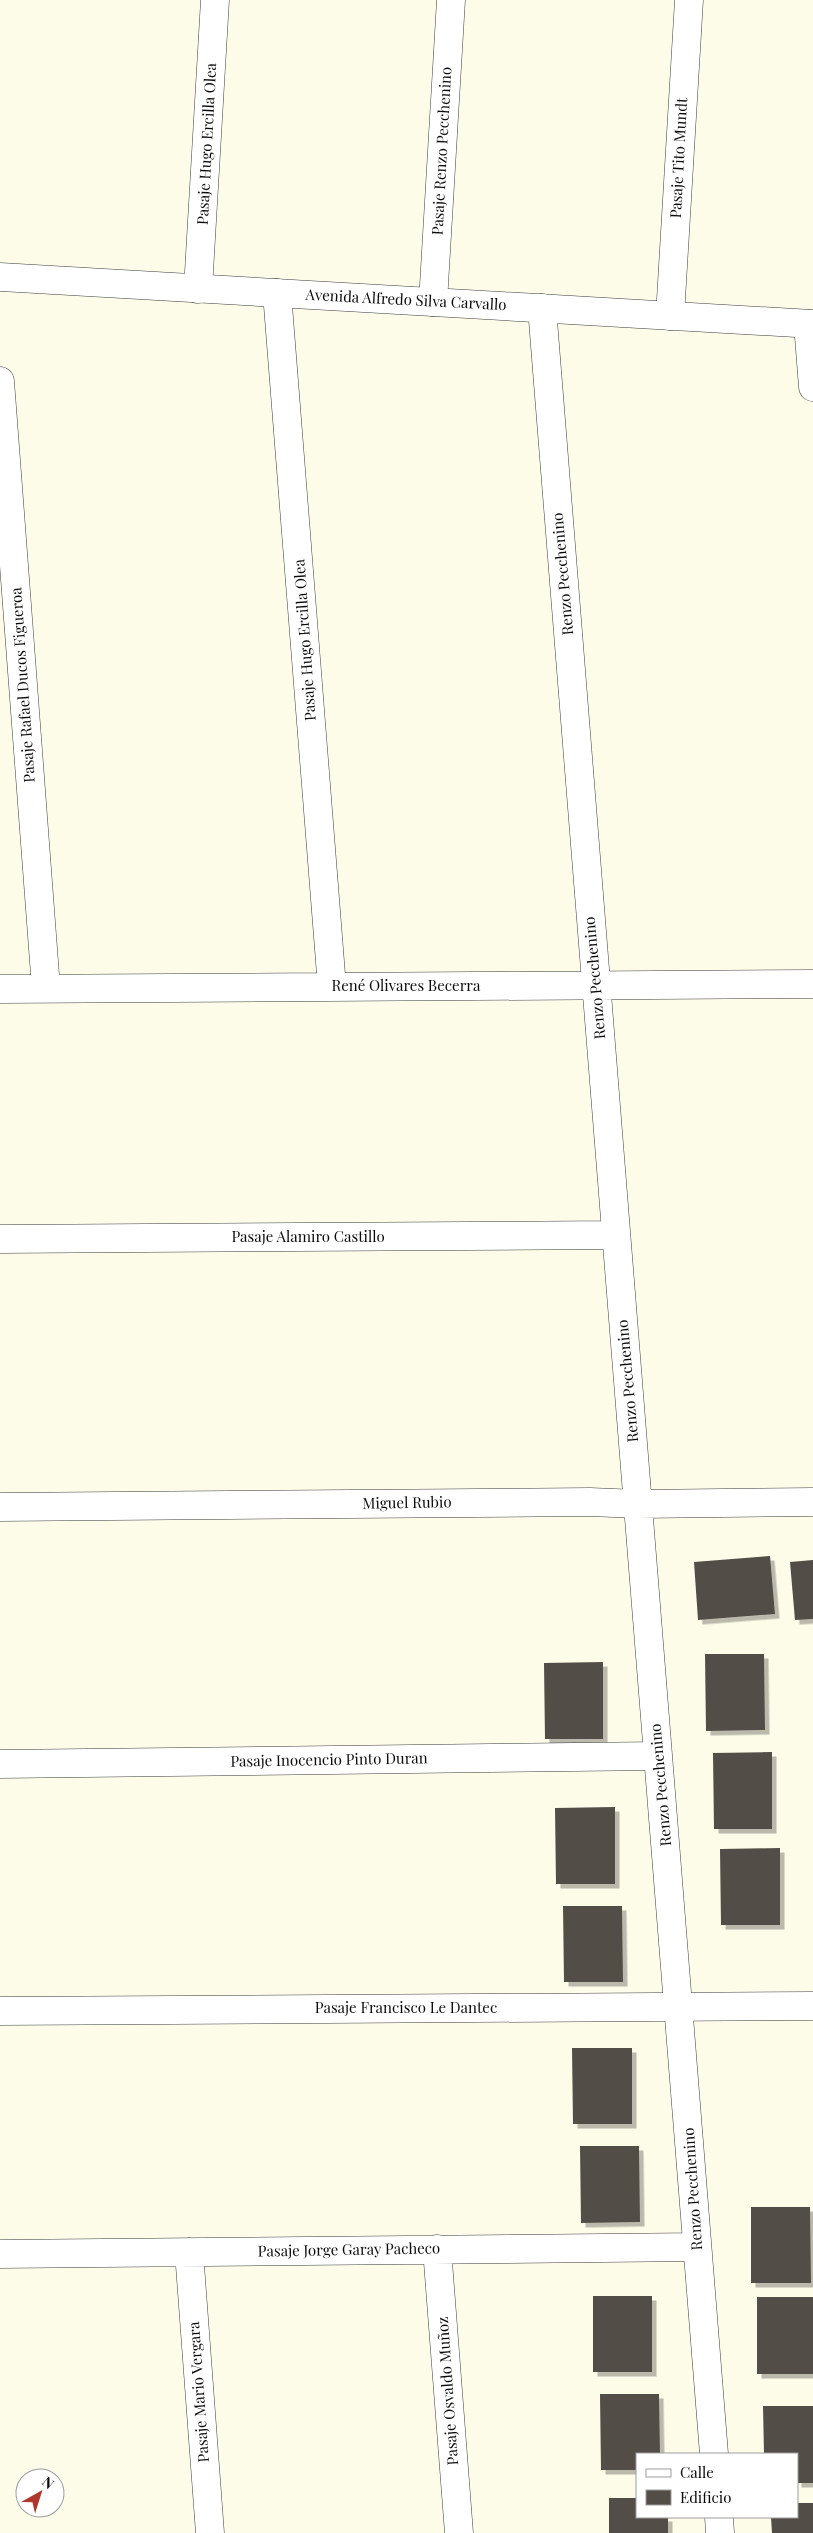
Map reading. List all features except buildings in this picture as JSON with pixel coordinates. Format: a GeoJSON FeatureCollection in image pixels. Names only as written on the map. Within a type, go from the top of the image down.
{"type":"FeatureCollection","features":[{"type":"Feature","properties":{"kind":"street","name":"Pasaje Hugo Ercilla Olea"},"geometry":{"type":"LineString","coordinates":[[198,289],[215,0]]}},
{"type":"Feature","properties":{"kind":"street","name":"Pasaje Renzo Pecchenino"},"geometry":{"type":"LineString","coordinates":[[433,302],[451,0]]}},
{"type":"Feature","properties":{"kind":"street","name":"Pasaje Tito Mundt"},"geometry":{"type":"LineString","coordinates":[[670,316],[689,0]]}},
{"type":"Feature","properties":{"kind":"street","name":"Avenida Alfredo Silva Carvallo"},"geometry":{"type":"LineString","coordinates":[[0,277],[811,324]]}},
{"type":"Feature","properties":{"kind":"street","name":"Pasaje Hugo Ercilla Olea"},"geometry":{"type":"LineString","coordinates":[[277,293],[332,987]]}},
{"type":"Feature","properties":{"kind":"street","name":"Renzo Pecchenino"},"geometry":{"type":"LineString","coordinates":[[542,308],[714,2453]]}},
{"type":"Feature","properties":{"kind":"street"},"geometry":{"type":"LineString","coordinates":[[811,324],[813,387]]}},
{"type":"Feature","properties":{"kind":"street","name":"Pasaje Rafael Ducos Figueroa"},"geometry":{"type":"LineString","coordinates":[[0,381],[46,988]]}},
{"type":"Feature","properties":{"kind":"street","name":"René Olivares Becerra"},"geometry":{"type":"LineString","coordinates":[[0,989],[813,984]]}},
{"type":"Feature","properties":{"kind":"street","name":"Pasaje Alamiro Castillo"},"geometry":{"type":"LineString","coordinates":[[0,1239],[616,1235]]}},
{"type":"Feature","properties":{"kind":"street","name":"Miguel Rubio"},"geometry":{"type":"LineString","coordinates":[[0,1507],[813,1502]]}},
{"type":"Feature","properties":{"kind":"street","name":"Pasaje Inocencio Pinto Duran"},"geometry":{"type":"LineString","coordinates":[[0,1764],[658,1756]]}},
{"type":"Feature","properties":{"kind":"street","name":"Pasaje Francisco Le Dantec"},"geometry":{"type":"LineString","coordinates":[[0,2011],[813,2006]]}},
{"type":"Feature","properties":{"kind":"street","name":"Pasaje Jorge Garay Pacheco"},"geometry":{"type":"LineString","coordinates":[[0,2254],[697,2246]]}},
{"type":"Feature","properties":{"kind":"street","name":"Pasaje Osvaldo Muñoz"},"geometry":{"type":"LineString","coordinates":[[437,2249],[459,2533]]}},
{"type":"Feature","properties":{"kind":"street","name":"Pasaje Mario Vergara"},"geometry":{"type":"LineString","coordinates":[[188,2252],[210,2533]]}},
{"type":"Feature","properties":{"kind":"street"},"geometry":{"type":"LineString","coordinates":[[719,2518],[720,2533]]}}]}
